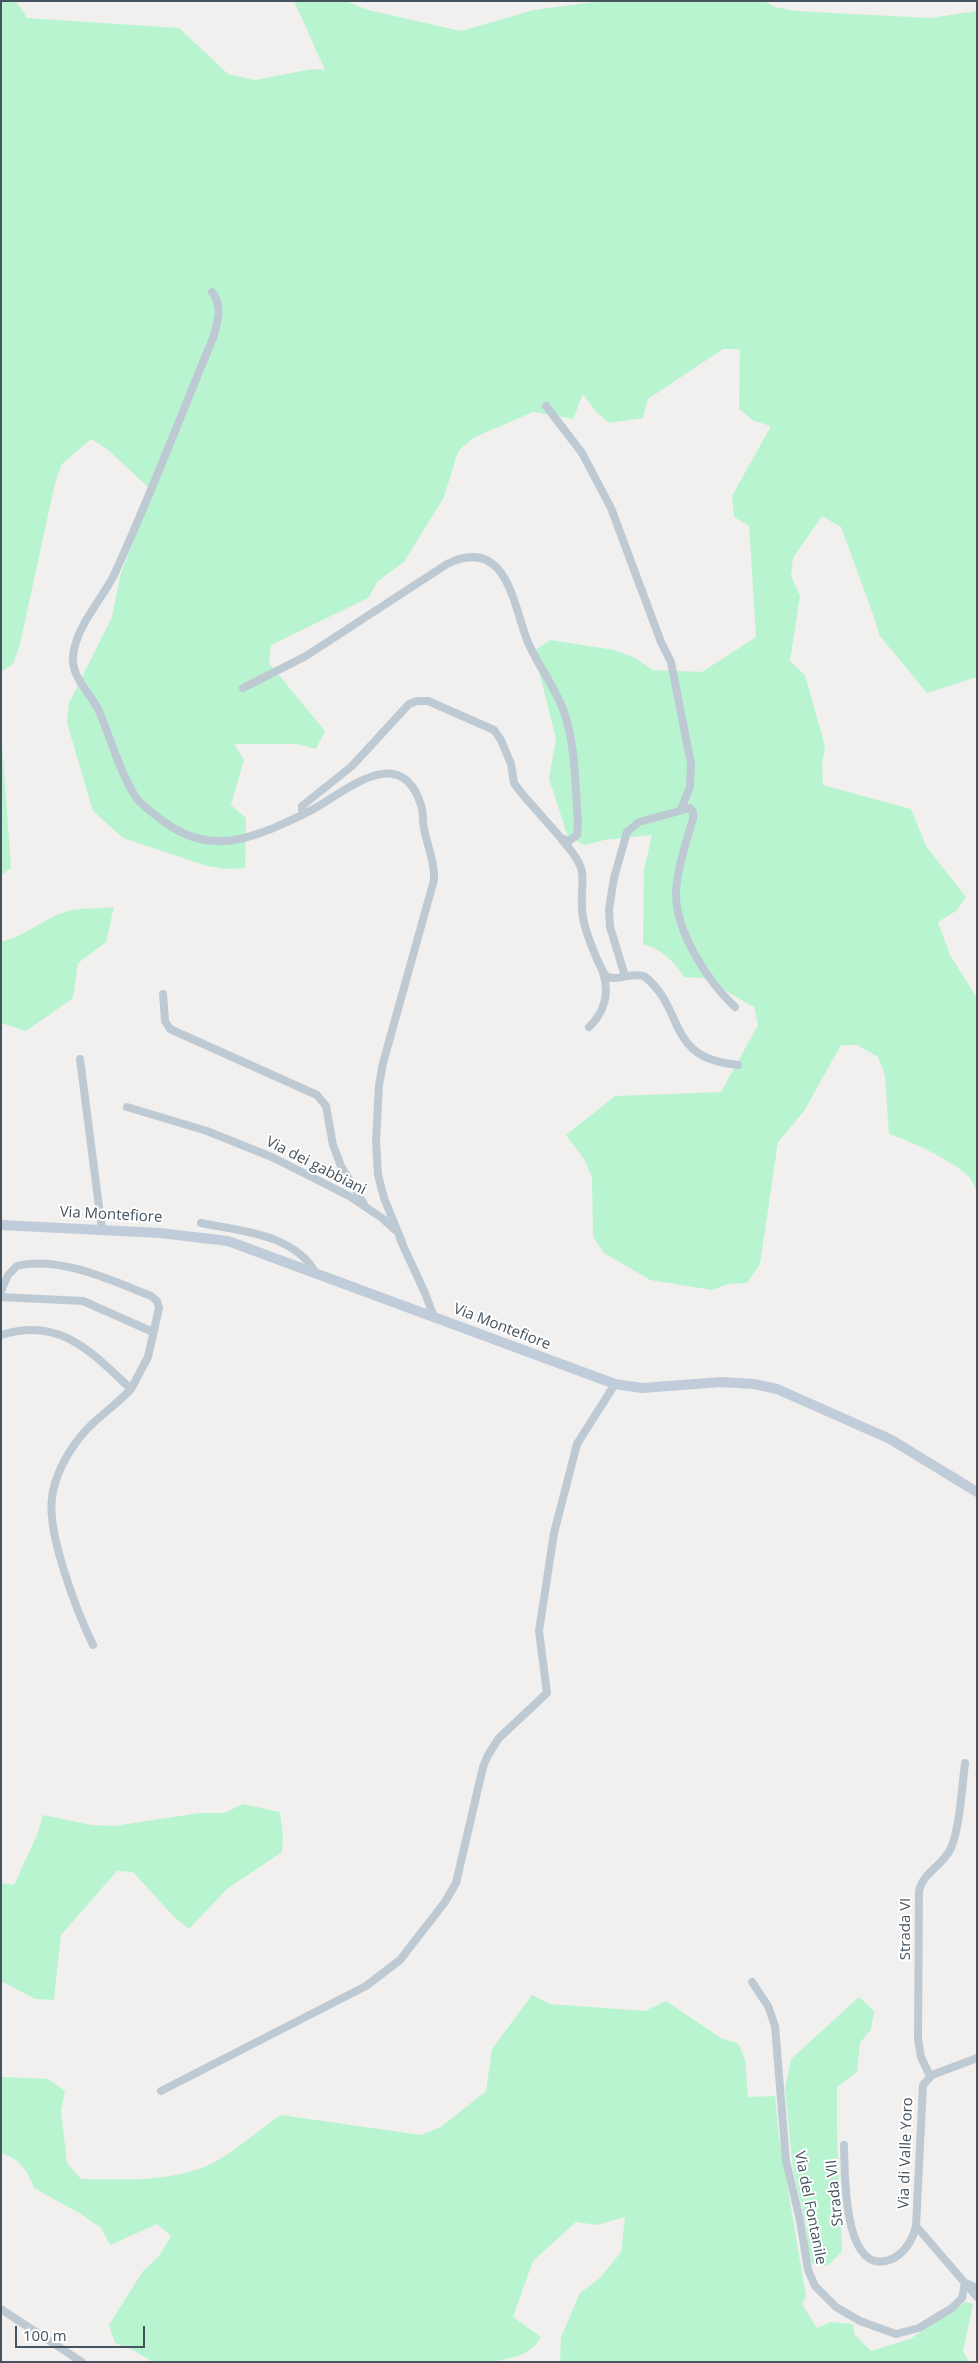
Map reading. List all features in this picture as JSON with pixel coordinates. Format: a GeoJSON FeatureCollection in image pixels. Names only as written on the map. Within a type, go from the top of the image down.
{"type":"FeatureCollection","features":[{"type":"Feature","properties":{"kind":"main road","name":"Via Montefiore"},"geometry":{"type":"LineString","coordinates":[[1,1225],[169,1233],[228,1241],[615,1384],[642,1388],[721,1382],[754,1384],[777,1389],[890,1438],[977,1492]]}},
{"type":"Feature","properties":{"kind":"street"},"geometry":{"type":"LineString","coordinates":[[212,292],[218,302],[219,314],[213,338],[114,574],[79,636],[73,656],[74,666],[78,677],[99,709],[122,770],[136,797],[145,807],[178,831],[200,840],[232,840],[255,835],[308,812],[358,780],[378,774],[399,776],[410,784],[421,805],[424,828],[434,862],[433,887],[383,1062],[379,1085],[376,1142],[378,1175],[384,1198],[402,1242]]}},
{"type":"Feature","properties":{"kind":"street"},"geometry":{"type":"LineString","coordinates":[[546,406],[582,453],[612,508],[661,642],[671,662],[691,764],[690,787],[681,809]]}},
{"type":"Feature","properties":{"kind":"street"},"geometry":{"type":"LineString","coordinates":[[243,688],[306,656],[447,564],[464,558],[481,558],[491,562],[507,581],[528,643],[561,703],[567,722],[578,827],[576,837],[569,841],[563,840],[554,831]]}},
{"type":"Feature","properties":{"kind":"street"},"geometry":{"type":"LineString","coordinates":[[308,812],[302,809],[304,802],[352,766],[410,704],[425,701],[485,725],[496,732],[511,764],[514,783],[575,855],[581,866],[584,881],[584,923],[603,974],[606,989],[605,1001],[601,1012],[590,1027]]}},
{"type":"Feature","properties":{"kind":"street"},"geometry":{"type":"LineString","coordinates":[[625,976],[612,934],[609,909],[614,878],[627,832],[639,822],[690,808],[694,814],[678,878],[676,900],[680,918],[710,980],[735,1008]]}},
{"type":"Feature","properties":{"kind":"street"},"geometry":{"type":"LineString","coordinates":[[603,974],[610,979],[625,976],[644,976],[654,986],[684,1040],[698,1053],[718,1062],[738,1065]]}},
{"type":"Feature","properties":{"kind":"street"},"geometry":{"type":"LineString","coordinates":[[163,994],[165,1021],[171,1030],[308,1089],[320,1097],[327,1110],[333,1145],[341,1166],[366,1207]]}},
{"type":"Feature","properties":{"kind":"street"},"geometry":{"type":"LineString","coordinates":[[80,1059],[102,1230]]}},
{"type":"Feature","properties":{"kind":"street","name":"Via dei gabbiani"},"geometry":{"type":"LineString","coordinates":[[127,1107],[207,1131],[274,1158],[366,1207],[390,1224],[402,1242],[434,1317]]}},
{"type":"Feature","properties":{"kind":"street"},"geometry":{"type":"LineString","coordinates":[[201,1223],[286,1244],[303,1256],[315,1272]]}},
{"type":"Feature","properties":{"kind":"street"},"geometry":{"type":"LineString","coordinates":[[1,1291],[12,1270],[22,1265],[62,1266],[86,1271],[155,1300],[159,1310],[147,1360],[131,1388],[81,1435],[63,1466],[52,1497],[53,1528],[62,1562],[83,1624],[93,1645]]}},
{"type":"Feature","properties":{"kind":"street"},"geometry":{"type":"LineString","coordinates":[[1,1297],[83,1301],[153,1332]]}},
{"type":"Feature","properties":{"kind":"street"},"geometry":{"type":"LineString","coordinates":[[1,1335],[32,1330],[49,1330],[62,1334],[94,1354],[131,1388]]}},
{"type":"Feature","properties":{"kind":"street"},"geometry":{"type":"LineString","coordinates":[[161,2091],[376,1979],[409,1950],[448,1898],[461,1869],[483,1767],[488,1755],[504,1732],[547,1694],[540,1645],[540,1618],[560,1508],[580,1437],[615,1384]]}},
{"type":"Feature","properties":{"kind":"street","name":"Strada VI"},"geometry":{"type":"LineString","coordinates":[[930,2076],[921,2057],[918,2039],[919,1891],[923,1879],[944,1858],[952,1846],[965,1763]]}},
{"type":"Feature","properties":{"kind":"street","name":"Via del Fontanile"},"geometry":{"type":"LineString","coordinates":[[752,1982],[770,2010],[776,2032],[780,2109],[786,2161],[800,2220],[808,2270],[815,2286],[836,2307],[880,2330],[896,2334],[914,2331],[952,2308],[962,2298],[965,2283]]}},
{"type":"Feature","properties":{"kind":"street"},"geometry":{"type":"LineString","coordinates":[[930,2076],[977,2058]]}},
{"type":"Feature","properties":{"kind":"street","name":"Via di Valle Yoro"},"geometry":{"type":"LineString","coordinates":[[930,2076],[922,2090],[916,2226],[965,2283],[977,2288]]}},
{"type":"Feature","properties":{"kind":"street","name":"Strada VII"},"geometry":{"type":"LineString","coordinates":[[844,2145],[848,2214],[855,2241],[862,2251],[875,2260],[893,2258],[908,2246],[916,2226]]}},
{"type":"Feature","properties":{"kind":"street"},"geometry":{"type":"LineString","coordinates":[[965,2283],[977,2297]]}},
{"type":"Feature","properties":{"kind":"street"},"geometry":{"type":"LineString","coordinates":[[1,2309],[82,2362]]}},
{"type":"Feature","properties":{"kind":"green space"},"geometry":{"type":"Polygon","coordinates":[[[1,1],[16,1],[27,18],[179,28],[228,74],[255,80],[312,69],[325,70],[294,1],[346,1],[368,10],[461,31],[534,10],[601,1],[765,1],[775,7],[795,11],[930,18],[977,11],[977,677],[927,693],[879,635],[841,527],[822,516],[793,558],[791,576],[800,596],[790,661],[805,675],[825,746],[822,764],[823,785],[911,809],[926,846],[966,897],[956,911],[938,922],[950,955],[977,998],[977,1192],[970,1178],[954,1165],[909,1141],[889,1134],[885,1075],[878,1057],[857,1045],[841,1045],[804,1111],[778,1142],[760,1264],[747,1283],[728,1284],[712,1290],[650,1280],[604,1253],[593,1237],[592,1177],[584,1159],[566,1135],[615,1096],[721,1092],[758,1025],[754,1007],[703,978],[684,977],[666,956],[656,949],[643,944],[644,870],[652,835],[604,840],[585,845],[568,837],[549,779],[556,739],[534,651],[550,640],[614,650],[635,658],[653,670],[702,672],[756,637],[749,526],[734,517],[732,496],[771,426],[754,421],[739,409],[740,349],[723,349],[648,399],[643,418],[609,423],[595,411],[583,394],[573,419],[533,412],[473,438],[458,451],[444,497],[404,562],[378,581],[368,598],[271,645],[269,663],[325,731],[316,749],[297,744],[234,744],[244,760],[231,805],[246,818],[245,868],[226,869],[207,866],[123,838],[93,811],[67,723],[69,703],[112,617],[120,576],[145,511],[149,488],[107,449],[91,439],[62,464],[55,483],[20,644],[13,664],[1,672],[1,1]]]}},
{"type":"Feature","properties":{"kind":"green space"},"geometry":{"type":"Polygon","coordinates":[[[1,729],[11,868],[1,875],[1,729]]]}},
{"type":"Feature","properties":{"kind":"green space"},"geometry":{"type":"Polygon","coordinates":[[[114,907],[106,942],[78,963],[73,998],[26,1031],[1,1023],[1,942],[72,910],[114,907]]]}},
{"type":"Feature","properties":{"kind":"green space"},"geometry":{"type":"Polygon","coordinates":[[[243,1804],[280,1812],[283,1834],[282,1852],[227,1889],[189,1929],[174,1917],[133,1872],[117,1871],[61,1935],[54,2000],[35,1999],[1,1981],[1,1883],[14,1885],[37,1835],[43,1815],[92,1825],[114,1826],[200,1813],[224,1813],[243,1804]]]}},
{"type":"Feature","properties":{"kind":"green space"},"geometry":{"type":"Polygon","coordinates":[[[532,1995],[550,2004],[645,2011],[666,2001],[721,2038],[739,2044],[745,2060],[748,2097],[775,2096],[779,2137],[806,2296],[802,2304],[817,2328],[831,2322],[853,2324],[854,2334],[871,2351],[910,2339],[966,2302],[973,2304],[963,2351],[969,2362],[560,2362],[561,2337],[580,2293],[600,2278],[621,2252],[625,2217],[597,2225],[576,2222],[533,2261],[513,2317],[541,2337],[531,2349],[513,2358],[490,2362],[153,2362],[133,2350],[115,2343],[109,2325],[143,2271],[159,2256],[171,2236],[157,2224],[110,2245],[101,2228],[81,2214],[34,2188],[22,2166],[1,2153],[1,2077],[48,2079],[65,2091],[61,2111],[67,2163],[81,2179],[146,2179],[193,2171],[217,2161],[281,2115],[421,2135],[441,2127],[486,2091],[492,2049],[532,1995]]]}},
{"type":"Feature","properties":{"kind":"green space"},"geometry":{"type":"Polygon","coordinates":[[[859,1997],[874,2011],[871,2029],[860,2043],[857,2072],[837,2087],[842,2252],[827,2266],[809,2263],[806,2224],[793,2170],[785,2088],[791,2059],[859,1997]]]}}]}
